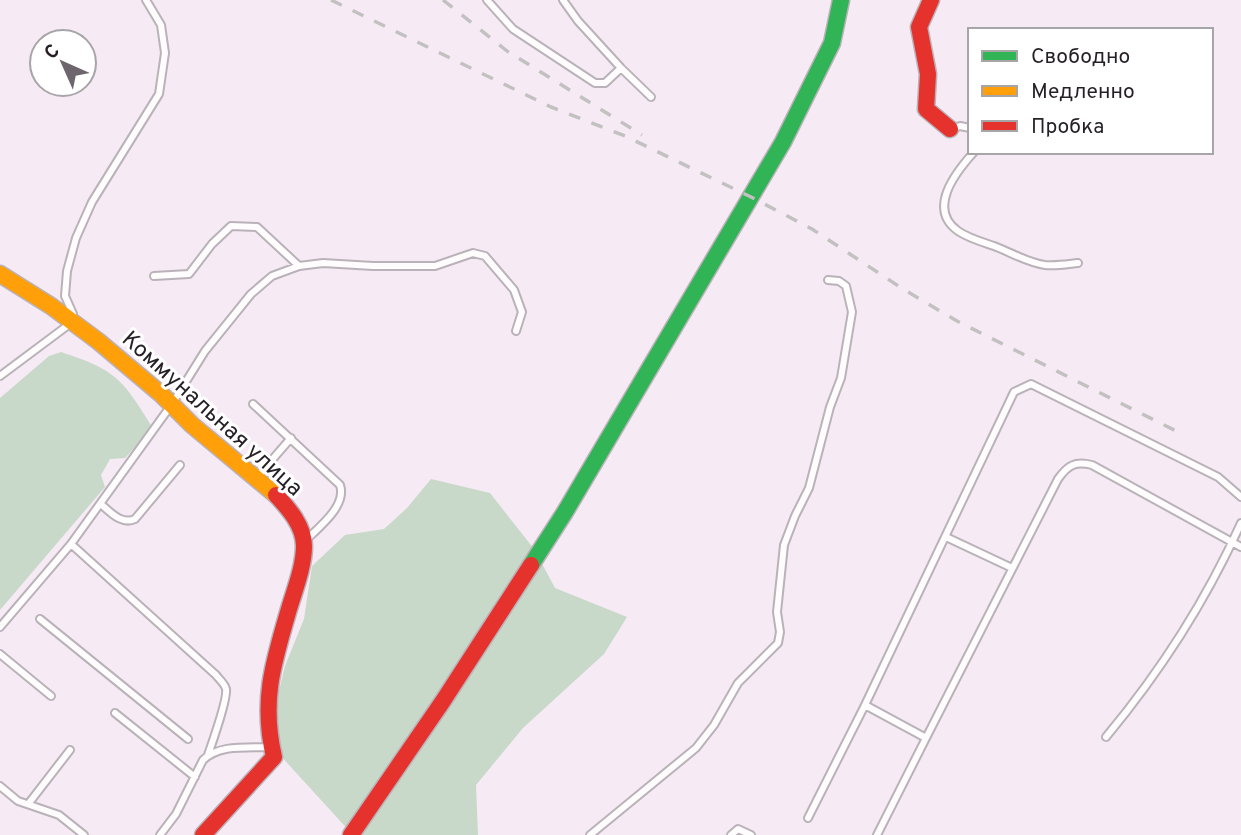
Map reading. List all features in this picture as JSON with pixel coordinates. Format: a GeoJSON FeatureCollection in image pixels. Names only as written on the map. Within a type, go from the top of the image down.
{"type":"FeatureCollection","features":[{"type":"Feature","properties":{"kind":"street"},"geometry":{"type":"LineString","coordinates":[[351,835],[443,701],[565,512],[783,142],[832,43],[841,0]]}},
{"type":"Feature","properties":{"kind":"street"},"geometry":{"type":"LineString","coordinates":[[931,0],[919,17],[919,36],[928,70],[926,109],[950,129]]}},
{"type":"Feature","properties":{"kind":"street","name":"Коммунальная улица"},"geometry":{"type":"LineString","coordinates":[[0,274],[75,320],[172,404],[192,426],[256,477],[297,520],[304,542]]}},
{"type":"Feature","properties":{"kind":"street"},"geometry":{"type":"LineString","coordinates":[[203,835],[273,752],[268,690],[286,625],[304,542]]}},
{"type":"Feature","properties":{"kind":"lane"},"geometry":{"type":"LineString","coordinates":[[0,376],[75,320],[65,296],[67,271],[76,238],[92,202],[159,94],[165,53],[161,26],[146,0]]}},
{"type":"Feature","properties":{"kind":"lane"},"geometry":{"type":"LineString","coordinates":[[488,0],[513,29],[595,83],[605,83],[621,68]]}},
{"type":"Feature","properties":{"kind":"lane"},"geometry":{"type":"LineString","coordinates":[[564,0],[578,21],[651,97]]}},
{"type":"Feature","properties":{"kind":"lane"},"geometry":{"type":"LineString","coordinates":[[950,129],[960,126],[968,128]]}},
{"type":"Feature","properties":{"kind":"lane"},"geometry":{"type":"LineString","coordinates":[[972,154],[955,176],[945,195],[944,208],[948,222],[960,233],[1030,260],[1046,265],[1078,263]]}},
{"type":"Feature","properties":{"kind":"lane"},"geometry":{"type":"LineString","coordinates":[[154,276],[189,274],[230,226],[245,225],[257,227],[299,267]]}},
{"type":"Feature","properties":{"kind":"lane"},"geometry":{"type":"LineString","coordinates":[[0,628],[102,505],[205,351],[251,294],[272,276],[323,263],[435,266],[473,253],[485,256],[514,290],[522,312],[516,331]]}},
{"type":"Feature","properties":{"kind":"lane"},"geometry":{"type":"LineString","coordinates":[[590,835],[696,748],[714,725],[738,683],[778,643],[780,632],[777,612],[784,545],[809,488],[841,378],[852,312],[846,286],[839,281],[828,280]]}},
{"type":"Feature","properties":{"kind":"lane"},"geometry":{"type":"LineString","coordinates":[[808,818],[865,705],[1014,392],[1031,384],[1218,477],[1241,497]]}},
{"type":"Feature","properties":{"kind":"lane"},"geometry":{"type":"LineString","coordinates":[[253,404],[337,480],[341,490],[337,506],[304,542]]}},
{"type":"Feature","properties":{"kind":"lane"},"geometry":{"type":"LineString","coordinates":[[256,477],[291,438]]}},
{"type":"Feature","properties":{"kind":"lane"},"geometry":{"type":"LineString","coordinates":[[877,835],[1066,467],[1078,462],[1092,465],[1241,547]]}},
{"type":"Feature","properties":{"kind":"lane"},"geometry":{"type":"LineString","coordinates":[[102,505],[123,521],[135,519],[180,465]]}},
{"type":"Feature","properties":{"kind":"lane"},"geometry":{"type":"LineString","coordinates":[[1106,737],[1133,704],[1202,603],[1241,523]]}},
{"type":"Feature","properties":{"kind":"lane"},"geometry":{"type":"LineString","coordinates":[[946,537],[1012,568]]}},
{"type":"Feature","properties":{"kind":"lane"},"geometry":{"type":"LineString","coordinates":[[71,544],[225,685],[224,701],[208,755],[176,814],[160,835]]}},
{"type":"Feature","properties":{"kind":"lane"},"geometry":{"type":"LineString","coordinates":[[40,619],[188,739]]}},
{"type":"Feature","properties":{"kind":"lane"},"geometry":{"type":"LineString","coordinates":[[0,653],[51,696]]}},
{"type":"Feature","properties":{"kind":"lane"},"geometry":{"type":"LineString","coordinates":[[865,705],[926,738]]}},
{"type":"Feature","properties":{"kind":"lane"},"geometry":{"type":"LineString","coordinates":[[115,713],[195,777]]}},
{"type":"Feature","properties":{"kind":"lane"},"geometry":{"type":"LineString","coordinates":[[208,755],[223,749],[273,752]]}},
{"type":"Feature","properties":{"kind":"lane"},"geometry":{"type":"LineString","coordinates":[[29,803],[70,750]]}},
{"type":"Feature","properties":{"kind":"lane"},"geometry":{"type":"LineString","coordinates":[[0,786],[18,801],[59,815],[84,835]]}},
{"type":"Feature","properties":{"kind":"lane"},"geometry":{"type":"LineString","coordinates":[[732,835],[738,829],[751,835]]}},
{"type":"Feature","properties":{"kind":"green space"},"geometry":{"type":"Polygon","coordinates":[[[61,352],[95,365],[117,379],[134,398],[153,428],[125,458],[110,459],[101,475],[105,487],[0,610],[0,398],[49,356],[61,352]]]}},
{"type":"Feature","properties":{"kind":"green space"},"geometry":{"type":"Polygon","coordinates":[[[431,479],[490,493],[534,549],[555,588],[627,617],[604,654],[523,728],[476,785],[478,835],[353,835],[278,753],[275,707],[285,666],[304,619],[312,566],[345,535],[384,529],[407,508],[431,479]]]}},
{"type":"Feature","properties":{"kind":"railway"},"geometry":{"type":"LineString","coordinates":[[331,0],[551,107],[625,136],[751,197],[812,229],[957,321],[1184,435]]}},
{"type":"Feature","properties":{"kind":"railway"},"geometry":{"type":"LineString","coordinates":[[443,0],[507,51],[642,135]]}},
{"type":"Feature","properties":{"kind":"traffic: fast"},"geometry":{"type":"LineString","coordinates":[[531,565],[783,142],[832,43],[841,0]]}},
{"type":"Feature","properties":{"kind":"traffic: slow"},"geometry":{"type":"LineString","coordinates":[[0,274],[51,306],[98,341],[276,495]]}},
{"type":"Feature","properties":{"kind":"traffic: jam"},"geometry":{"type":"LineString","coordinates":[[931,0],[919,27],[928,74],[926,109],[950,129]]}},
{"type":"Feature","properties":{"kind":"traffic: jam"},"geometry":{"type":"LineString","coordinates":[[203,835],[274,757],[269,718],[271,682],[304,554],[299,525],[276,495]]}},
{"type":"Feature","properties":{"kind":"traffic: jam"},"geometry":{"type":"LineString","coordinates":[[351,835],[443,701],[531,565]]}}]}
